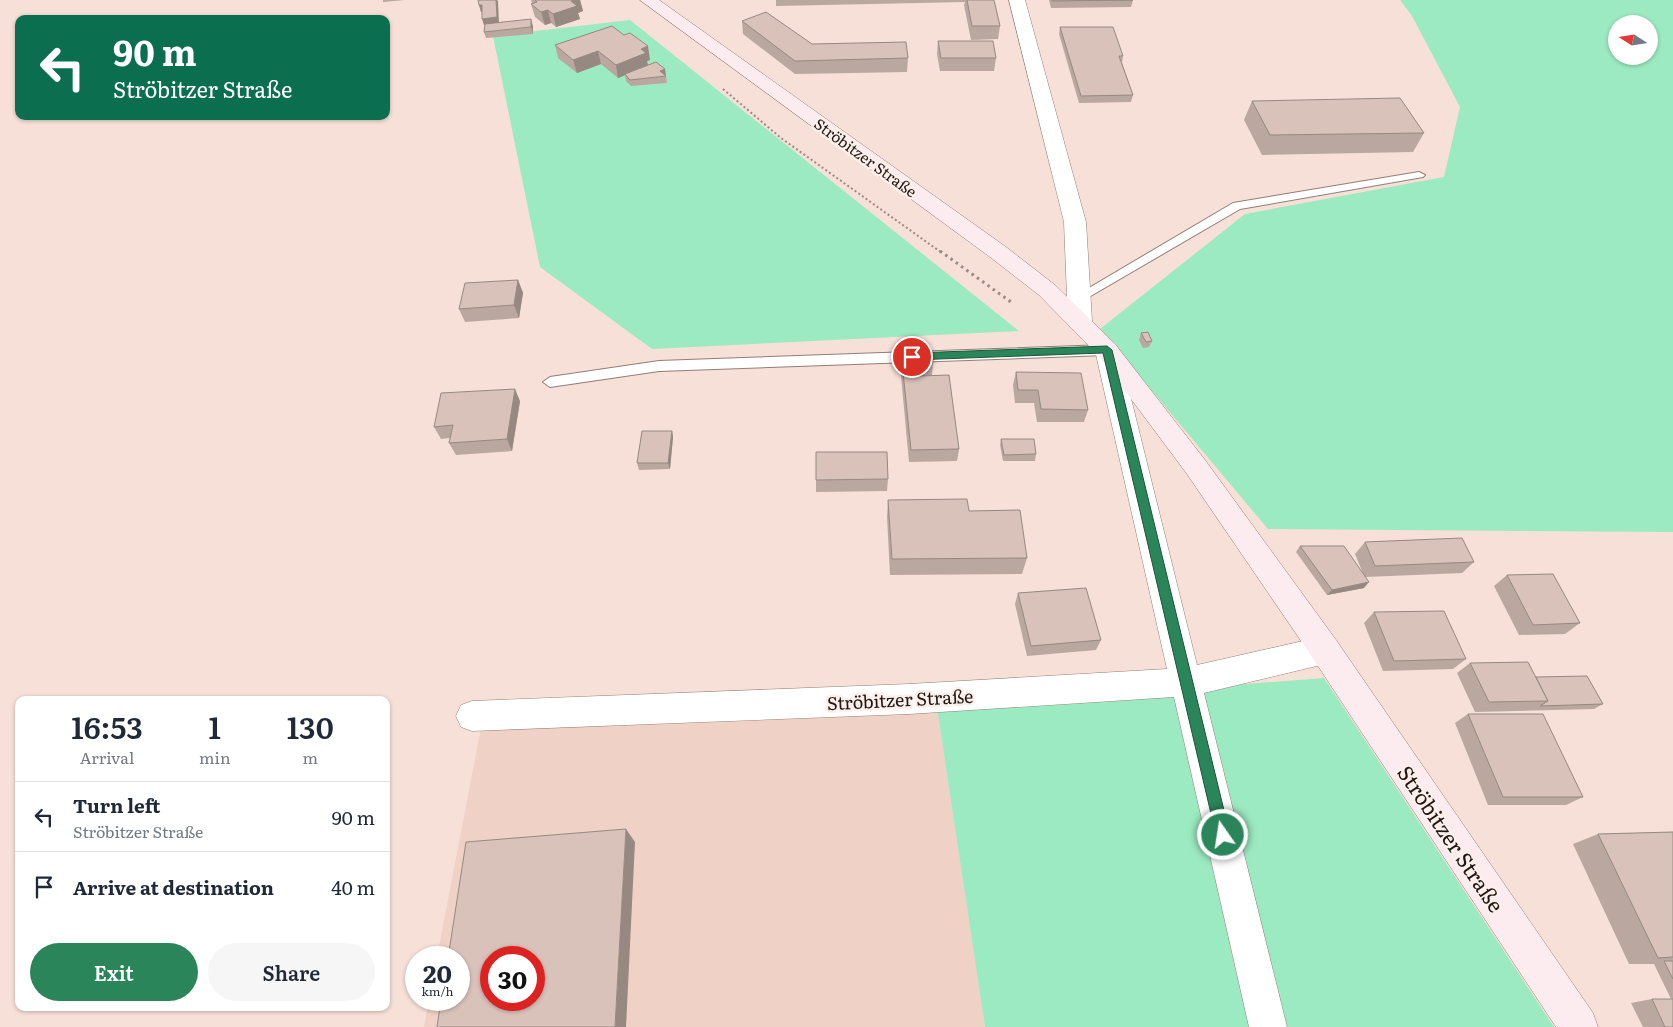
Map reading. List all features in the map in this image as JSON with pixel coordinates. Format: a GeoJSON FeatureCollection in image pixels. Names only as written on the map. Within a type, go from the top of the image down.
{"type":"FeatureCollection","features":[{"type":"Feature","properties":{"kind":"street","name":"Ströbitzer Straße"},"geometry":{"type":"LineString","coordinates":[[648,0],[998,252],[1046,290],[1080,321],[1107,350],[1196,467],[1325,650],[1579,1027]]}},
{"type":"Feature","properties":{"kind":"street"},"geometry":{"type":"LineString","coordinates":[[1017,0],[1075,222],[1080,321]]}},
{"type":"Feature","properties":{"kind":"street"},"geometry":{"type":"LineString","coordinates":[[1107,350],[1188,682],[1268,1027]]}},
{"type":"Feature","properties":{"kind":"street","name":"Ströbitzer Straße"},"geometry":{"type":"LineString","coordinates":[[472,716],[909,699],[1188,682],[1325,650]]}},
{"type":"Feature","properties":{"kind":"lane"},"geometry":{"type":"LineString","coordinates":[[1078,298],[1237,206],[1419,175]]}},
{"type":"Feature","properties":{"kind":"lane"},"geometry":{"type":"LineString","coordinates":[[550,382],[659,366],[1107,350]]}},
{"type":"Feature","properties":{"kind":"shaded area"},"geometry":{"type":"Polygon","coordinates":[[[937,708],[985,1027],[424,1027],[427,1011],[470,1011],[470,946],[439,946],[481,728],[937,708]]]}},
{"type":"Feature","properties":{"kind":"green space"},"geometry":{"type":"Polygon","coordinates":[[[1400,0],[1673,0],[1673,532],[1268,529],[1100,329],[1245,214],[1444,177],[1460,107],[1412,16],[1400,0]]]}},
{"type":"Feature","properties":{"kind":"green space"},"geometry":{"type":"Polygon","coordinates":[[[630,20],[1019,331],[652,349],[540,267],[493,36],[630,20]]]}},
{"type":"Feature","properties":{"kind":"green space"},"geometry":{"type":"Polygon","coordinates":[[[1324,678],[1554,1027],[985,1027],[937,708],[1324,678]]]}},
{"type":"Feature","properties":{"kind":"building"},"geometry":{"type":"Polygon","coordinates":[[[478,0],[496,0],[497,17],[482,19],[482,5],[479,5],[478,0]]]}},
{"type":"Feature","properties":{"kind":"building"},"geometry":{"type":"Polygon","coordinates":[[[535,0],[575,0],[571,1],[577,6],[553,14],[548,10],[541,12],[531,4],[537,2],[535,0]]]}},
{"type":"Feature","properties":{"kind":"building"},"geometry":{"type":"Polygon","coordinates":[[[967,0],[994,0],[1000,26],[972,26],[967,0]]]}},
{"type":"Feature","properties":{"kind":"building"},"geometry":{"type":"Polygon","coordinates":[[[1052,0],[1133,0],[1052,1],[1052,0]]]}},
{"type":"Feature","properties":{"kind":"building"},"geometry":{"type":"Polygon","coordinates":[[[766,12],[812,44],[906,42],[908,58],[795,61],[742,21],[766,12]]]}},
{"type":"Feature","properties":{"kind":"building"},"geometry":{"type":"Polygon","coordinates":[[[531,19],[531,27],[484,32],[485,24],[531,19]]]}},
{"type":"Feature","properties":{"kind":"building"},"geometry":{"type":"Polygon","coordinates":[[[612,26],[624,35],[630,33],[648,46],[641,49],[646,53],[616,65],[598,51],[573,60],[555,45],[612,26]]]}},
{"type":"Feature","properties":{"kind":"building"},"geometry":{"type":"Polygon","coordinates":[[[1060,27],[1113,27],[1123,56],[1119,56],[1133,95],[1081,96],[1060,27]]]}},
{"type":"Feature","properties":{"kind":"building"},"geometry":{"type":"Polygon","coordinates":[[[938,41],[993,41],[996,58],[941,58],[938,41]]]}},
{"type":"Feature","properties":{"kind":"building"},"geometry":{"type":"Polygon","coordinates":[[[656,62],[665,69],[660,71],[666,76],[630,80],[625,74],[656,62]]]}},
{"type":"Feature","properties":{"kind":"building"},"geometry":{"type":"Polygon","coordinates":[[[1400,98],[1424,133],[1270,135],[1252,101],[1400,98]]]}},
{"type":"Feature","properties":{"kind":"building"},"geometry":{"type":"Polygon","coordinates":[[[518,280],[514,305],[459,309],[465,283],[518,280]]]}},
{"type":"Feature","properties":{"kind":"building"},"geometry":{"type":"Polygon","coordinates":[[[1148,332],[1152,341],[1146,342],[1141,333],[1148,332]]]}},
{"type":"Feature","properties":{"kind":"building"},"geometry":{"type":"Polygon","coordinates":[[[932,351],[933,363],[918,363],[920,376],[949,375],[959,449],[911,450],[901,352],[932,351]]]}},
{"type":"Feature","properties":{"kind":"building"},"geometry":{"type":"Polygon","coordinates":[[[1016,372],[1081,373],[1088,410],[1041,409],[1038,390],[1018,390],[1016,372]]]}},
{"type":"Feature","properties":{"kind":"building"},"geometry":{"type":"Polygon","coordinates":[[[515,389],[507,439],[449,443],[453,425],[434,427],[441,393],[515,389]]]}},
{"type":"Feature","properties":{"kind":"building"},"geometry":{"type":"Polygon","coordinates":[[[642,431],[672,431],[668,463],[637,463],[642,431]]]}},
{"type":"Feature","properties":{"kind":"building"},"geometry":{"type":"Polygon","coordinates":[[[1001,439],[1034,439],[1036,454],[1004,455],[1001,439]]]}},
{"type":"Feature","properties":{"kind":"building"},"geometry":{"type":"Polygon","coordinates":[[[816,452],[887,452],[888,479],[816,480],[816,452]]]}},
{"type":"Feature","properties":{"kind":"building"},"geometry":{"type":"Polygon","coordinates":[[[967,499],[969,511],[1020,510],[1027,558],[892,559],[888,500],[967,499]]]}},
{"type":"Feature","properties":{"kind":"building"},"geometry":{"type":"Polygon","coordinates":[[[1462,538],[1474,562],[1375,566],[1365,542],[1462,538]]]}},
{"type":"Feature","properties":{"kind":"building"},"geometry":{"type":"Polygon","coordinates":[[[1300,546],[1344,546],[1369,582],[1332,590],[1300,546]]]}},
{"type":"Feature","properties":{"kind":"building"},"geometry":{"type":"Polygon","coordinates":[[[1553,574],[1580,623],[1533,625],[1507,575],[1553,574]]]}},
{"type":"Feature","properties":{"kind":"building"},"geometry":{"type":"Polygon","coordinates":[[[1086,588],[1101,640],[1031,646],[1018,593],[1086,588]]]}},
{"type":"Feature","properties":{"kind":"building"},"geometry":{"type":"Polygon","coordinates":[[[1444,611],[1466,659],[1394,661],[1374,612],[1444,611]]]}},
{"type":"Feature","properties":{"kind":"building"},"geometry":{"type":"Polygon","coordinates":[[[1528,662],[1548,701],[1489,702],[1470,663],[1528,662]]]}},
{"type":"Feature","properties":{"kind":"building"},"geometry":{"type":"Polygon","coordinates":[[[1587,676],[1603,704],[1540,706],[1548,701],[1536,677],[1587,676]]]}},
{"type":"Feature","properties":{"kind":"building"},"geometry":{"type":"Polygon","coordinates":[[[1468,714],[1543,714],[1583,797],[1503,797],[1468,714]]]}},
{"type":"Feature","properties":{"kind":"building"},"geometry":{"type":"Polygon","coordinates":[[[626,829],[615,1027],[437,1027],[439,1011],[470,1011],[470,946],[450,946],[466,842],[626,829]]]}},
{"type":"Feature","properties":{"kind":"building"},"geometry":{"type":"Polygon","coordinates":[[[1673,832],[1673,957],[1658,958],[1598,834],[1673,832]]]}},
{"type":"Feature","properties":{"kind":"building"},"geometry":{"type":"Polygon","coordinates":[[[1664,961],[1673,961],[1673,979],[1664,961]]]}},
{"type":"Feature","properties":{"kind":"building"},"geometry":{"type":"Polygon","coordinates":[[[1652,999],[1673,999],[1673,1027],[1665,1027],[1652,999]]]}},
{"type":"Feature","properties":{"kind":"route"},"geometry":{"type":"LineString","coordinates":[[912,357],[1107,350],[1223,835]]}}]}
